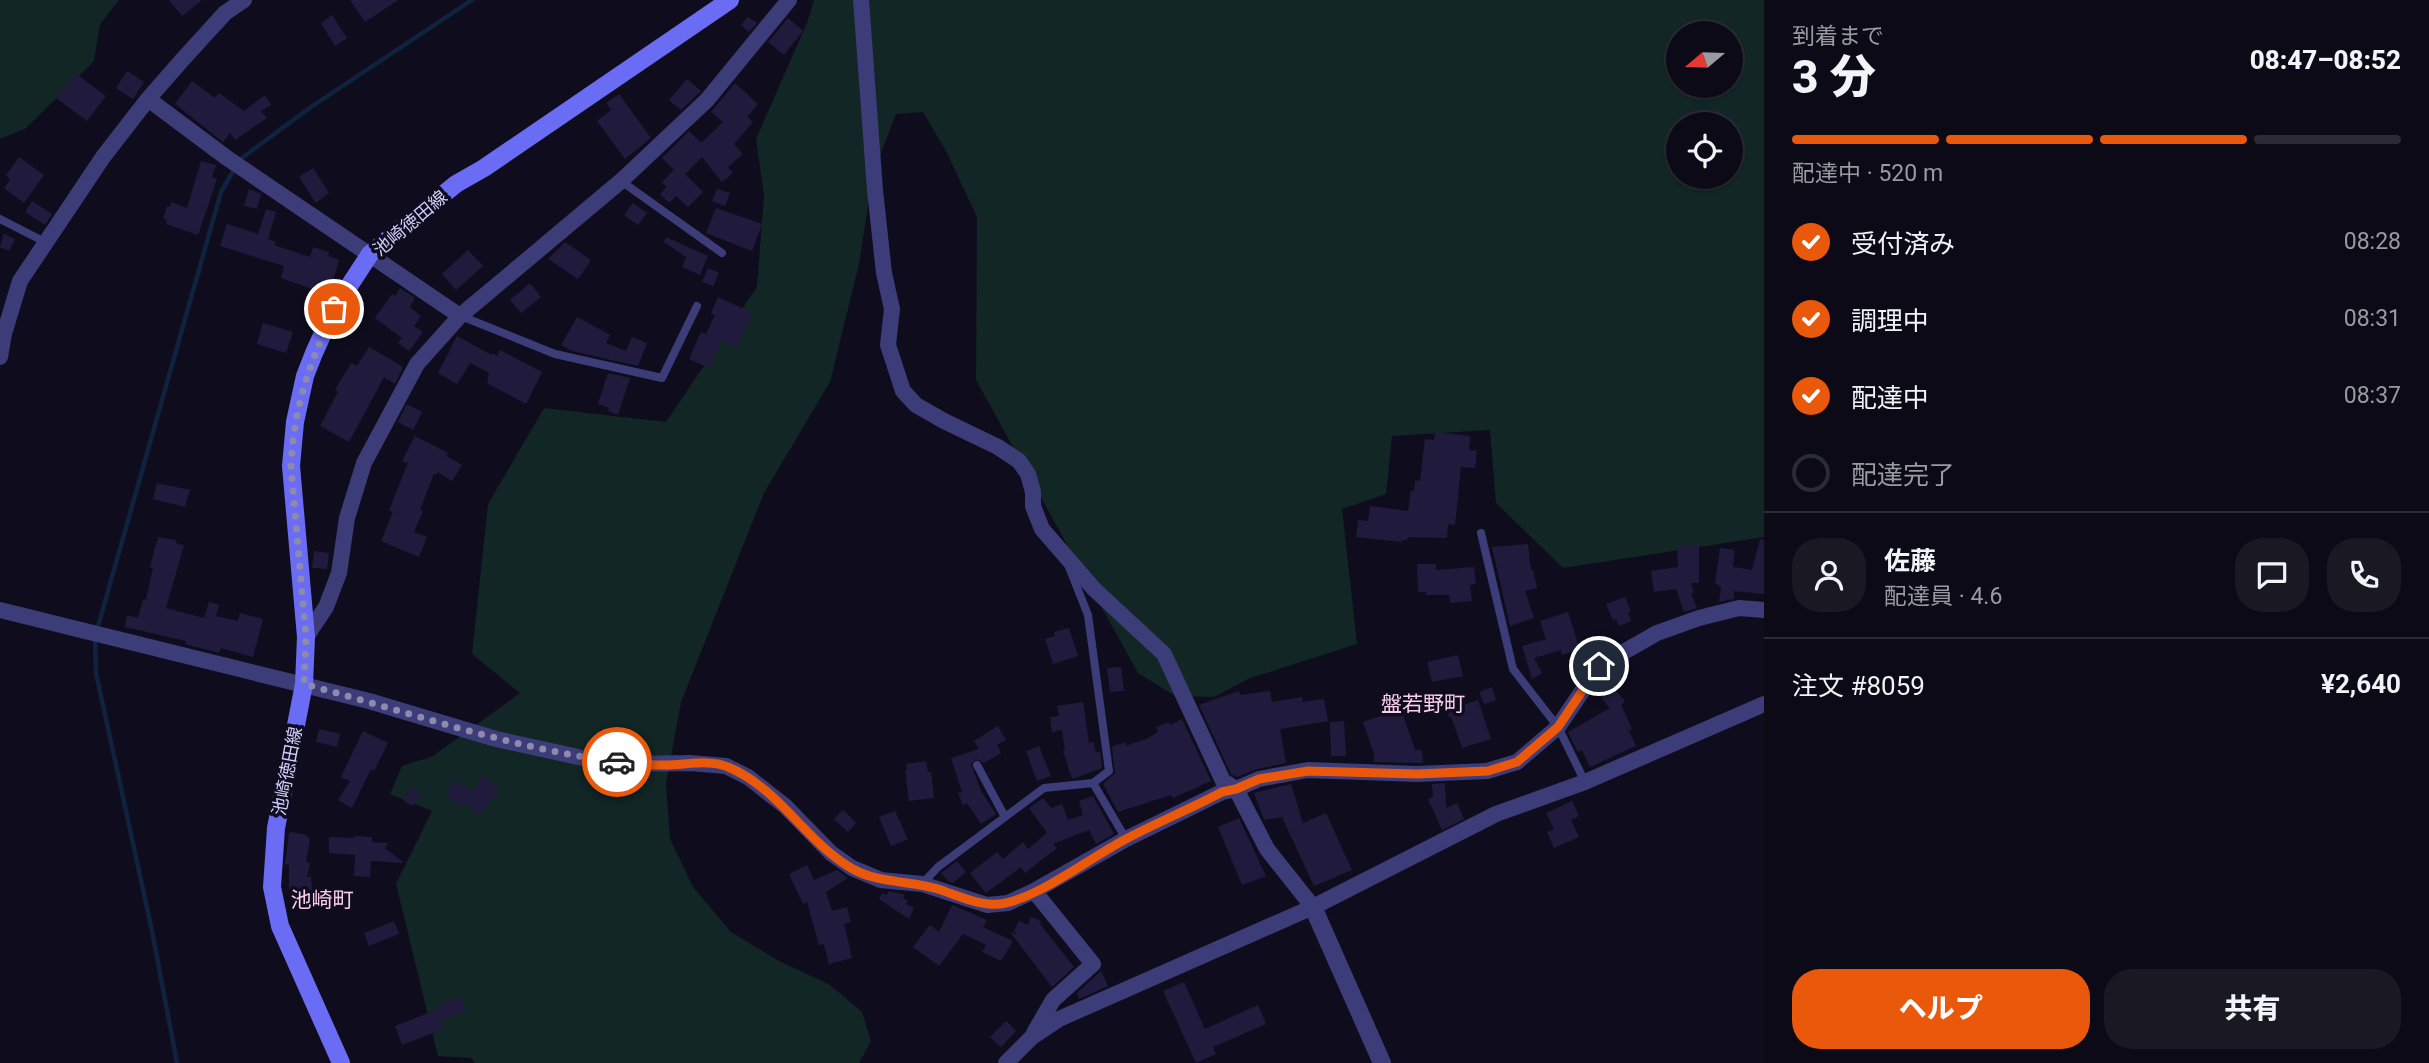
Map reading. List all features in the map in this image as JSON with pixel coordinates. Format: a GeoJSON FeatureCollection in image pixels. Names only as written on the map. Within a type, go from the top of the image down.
{"type":"FeatureCollection","features":[{"type":"Feature","properties":{"kind":"main road","name":"池崎徳田線"},"geometry":{"type":"LineString","coordinates":[[341,1063],[280,926],[272,887],[276,828],[304,684],[306,637],[291,466],[295,422],[305,376],[334,309],[370,254],[456,184],[484,168],[730,0]]}},
{"type":"Feature","properties":{"kind":"street"},"geometry":{"type":"LineString","coordinates":[[0,357],[20,281],[103,157],[148,99],[225,13],[244,0]]}},
{"type":"Feature","properties":{"kind":"street"},"geometry":{"type":"LineString","coordinates":[[306,637],[326,607],[339,573],[347,518],[364,463],[417,364],[460,316],[621,181],[707,100],[789,0]]}},
{"type":"Feature","properties":{"kind":"street"},"geometry":{"type":"LineString","coordinates":[[861,0],[875,190],[884,273],[892,309],[888,345],[903,391],[916,405],[998,447],[1018,461],[1028,474],[1033,492],[1032,506],[1042,529],[1094,589],[1164,654],[1223,781],[1236,789],[1267,849],[1313,907],[1382,1063]]}},
{"type":"Feature","properties":{"kind":"street"},"geometry":{"type":"LineString","coordinates":[[148,99],[227,158],[460,316]]}},
{"type":"Feature","properties":{"kind":"street"},"geometry":{"type":"LineString","coordinates":[[0,610],[304,684],[496,739],[583,758],[630,764],[726,765],[785,806],[831,853],[852,868],[881,880],[922,884],[987,905],[1008,903],[1034,891],[1126,839],[1222,792],[1259,779],[1308,771],[1417,774],[1488,771],[1517,762],[1558,727],[1599,666],[1657,633],[1699,618],[1739,608],[1764,610]]}},
{"type":"Feature","properties":{"kind":"street"},"geometry":{"type":"LineString","coordinates":[[1006,1063],[1032,1037],[1071,1014],[1313,907],[1496,814],[1586,782],[1764,704]]}},
{"type":"Feature","properties":{"kind":"street"},"geometry":{"type":"LineString","coordinates":[[1032,1037],[1053,1000],[1093,964],[1034,891]]}},
{"type":"Feature","properties":{"kind":"lane"},"geometry":{"type":"LineString","coordinates":[[621,181],[722,253]]}},
{"type":"Feature","properties":{"kind":"lane"},"geometry":{"type":"LineString","coordinates":[[0,219],[45,242]]}},
{"type":"Feature","properties":{"kind":"lane"},"geometry":{"type":"LineString","coordinates":[[460,316],[555,354],[662,379],[697,306]]}},
{"type":"Feature","properties":{"kind":"lane"},"geometry":{"type":"LineString","coordinates":[[1481,533],[1513,670],[1558,727],[1586,782]]}},
{"type":"Feature","properties":{"kind":"lane"},"geometry":{"type":"LineString","coordinates":[[922,884],[938,867],[1044,788],[1093,783],[1109,771],[1088,615],[1066,557]]}},
{"type":"Feature","properties":{"kind":"lane"},"geometry":{"type":"LineString","coordinates":[[977,765],[1005,817]]}},
{"type":"Feature","properties":{"kind":"lane"},"geometry":{"type":"LineString","coordinates":[[1093,783],[1126,839]]}},
{"type":"Feature","properties":{"kind":"green space"},"geometry":{"type":"Polygon","coordinates":[[[0,0],[119,0],[100,24],[94,61],[25,129],[0,139],[0,0]]]}},
{"type":"Feature","properties":{"kind":"green space"},"geometry":{"type":"Polygon","coordinates":[[[814,0],[1764,0],[1764,537],[1563,568],[1496,503],[1490,430],[1392,436],[1386,494],[1342,509],[1357,644],[1250,678],[1214,697],[1175,696],[1138,673],[976,380],[977,217],[946,151],[923,112],[896,114],[873,174],[859,264],[830,382],[764,493],[681,702],[666,783],[670,839],[693,887],[731,932],[779,961],[830,985],[862,1012],[871,1041],[859,1063],[475,1063],[471,1058],[438,1056],[396,884],[432,811],[390,794],[402,766],[433,756],[520,693],[472,654],[488,504],[544,408],[666,422],[757,287],[764,196],[756,139],[807,23],[814,0]]]}},
{"type":"Feature","properties":{"kind":"building"},"geometry":{"type":"Polygon","coordinates":[[[169,0],[202,0],[182,16],[169,0]]]}},
{"type":"Feature","properties":{"kind":"building"},"geometry":{"type":"Polygon","coordinates":[[[350,0],[398,0],[365,22],[350,0]]]}},
{"type":"Feature","properties":{"kind":"building"},"geometry":{"type":"Polygon","coordinates":[[[332,15],[347,38],[335,46],[321,23],[332,15]]]}},
{"type":"Feature","properties":{"kind":"building"},"geometry":{"type":"Polygon","coordinates":[[[748,17],[757,23],[749,32],[741,25],[748,17]]]}},
{"type":"Feature","properties":{"kind":"building"},"geometry":{"type":"Polygon","coordinates":[[[788,18],[803,31],[784,55],[768,42],[788,18]]]}},
{"type":"Feature","properties":{"kind":"building"},"geometry":{"type":"Polygon","coordinates":[[[127,71],[144,82],[133,99],[116,88],[127,71]]]}},
{"type":"Feature","properties":{"kind":"building"},"geometry":{"type":"Polygon","coordinates":[[[75,73],[106,96],[87,121],[56,98],[75,73]]]}},
{"type":"Feature","properties":{"kind":"building"},"geometry":{"type":"Polygon","coordinates":[[[687,79],[701,91],[681,110],[669,100],[687,79]]]}},
{"type":"Feature","properties":{"kind":"building"},"geometry":{"type":"Polygon","coordinates":[[[192,81],[215,98],[219,93],[244,111],[265,95],[271,105],[261,111],[267,118],[235,140],[230,133],[223,142],[175,104],[192,81]]]}},
{"type":"Feature","properties":{"kind":"building"},"geometry":{"type":"Polygon","coordinates":[[[735,83],[758,104],[747,117],[753,122],[734,144],[743,154],[728,167],[733,173],[722,182],[702,157],[685,174],[703,192],[688,207],[676,196],[669,203],[660,194],[667,187],[662,182],[674,170],[662,158],[689,131],[701,143],[723,122],[711,112],[735,83]]]}},
{"type":"Feature","properties":{"kind":"building"},"geometry":{"type":"Polygon","coordinates":[[[619,94],[651,138],[625,159],[597,121],[611,110],[606,103],[619,94]]]}},
{"type":"Feature","properties":{"kind":"building"},"geometry":{"type":"Polygon","coordinates":[[[19,157],[44,175],[24,203],[4,188],[10,180],[6,175],[19,157]]]}},
{"type":"Feature","properties":{"kind":"building"},"geometry":{"type":"Polygon","coordinates":[[[201,161],[216,165],[212,177],[217,179],[198,235],[166,224],[167,220],[163,218],[171,202],[187,208],[201,161]]]}},
{"type":"Feature","properties":{"kind":"building"},"geometry":{"type":"Polygon","coordinates":[[[313,168],[329,193],[316,203],[299,177],[313,168]]]}},
{"type":"Feature","properties":{"kind":"building"},"geometry":{"type":"Polygon","coordinates":[[[249,189],[261,194],[257,209],[244,206],[249,189]]]}},
{"type":"Feature","properties":{"kind":"building"},"geometry":{"type":"Polygon","coordinates":[[[717,189],[730,193],[725,206],[712,201],[717,189]]]}},
{"type":"Feature","properties":{"kind":"building"},"geometry":{"type":"Polygon","coordinates":[[[32,201],[52,214],[45,225],[25,212],[32,201]]]}},
{"type":"Feature","properties":{"kind":"building"},"geometry":{"type":"Polygon","coordinates":[[[633,203],[647,213],[638,225],[624,215],[633,203]]]}},
{"type":"Feature","properties":{"kind":"building"},"geometry":{"type":"Polygon","coordinates":[[[716,208],[762,224],[752,251],[706,233],[716,208]]]}},
{"type":"Feature","properties":{"kind":"building"},"geometry":{"type":"Polygon","coordinates":[[[266,209],[276,212],[268,239],[276,242],[274,245],[310,257],[313,247],[329,252],[328,256],[339,260],[333,281],[327,279],[323,293],[281,278],[284,266],[220,246],[227,224],[258,234],[266,209]]]}},
{"type":"Feature","properties":{"kind":"building"},"geometry":{"type":"Polygon","coordinates":[[[4,234],[15,239],[9,251],[0,247],[4,234]]]}},
{"type":"Feature","properties":{"kind":"building"},"geometry":{"type":"Polygon","coordinates":[[[666,237],[708,256],[700,275],[682,267],[686,257],[664,242],[666,237]]]}},
{"type":"Feature","properties":{"kind":"building"},"geometry":{"type":"Polygon","coordinates":[[[565,242],[591,260],[578,279],[548,259],[565,242]]]}},
{"type":"Feature","properties":{"kind":"building"},"geometry":{"type":"Polygon","coordinates":[[[468,250],[483,266],[456,290],[442,274],[468,250]]]}},
{"type":"Feature","properties":{"kind":"building"},"geometry":{"type":"Polygon","coordinates":[[[708,268],[719,273],[713,286],[702,282],[708,268]]]}},
{"type":"Feature","properties":{"kind":"building"},"geometry":{"type":"Polygon","coordinates":[[[530,283],[541,297],[521,313],[510,300],[530,283]]]}},
{"type":"Feature","properties":{"kind":"building"},"geometry":{"type":"Polygon","coordinates":[[[400,288],[415,298],[410,307],[421,316],[414,326],[423,332],[409,351],[398,343],[402,338],[375,318],[392,294],[395,296],[400,288]]]}},
{"type":"Feature","properties":{"kind":"building"},"geometry":{"type":"Polygon","coordinates":[[[718,297],[752,313],[737,347],[721,340],[709,368],[689,359],[701,332],[706,334],[715,315],[711,313],[718,297]]]}},
{"type":"Feature","properties":{"kind":"building"},"geometry":{"type":"Polygon","coordinates":[[[577,317],[610,335],[606,343],[626,351],[632,337],[647,343],[638,366],[572,351],[561,345],[577,317]]]}},
{"type":"Feature","properties":{"kind":"building"},"geometry":{"type":"Polygon","coordinates":[[[263,323],[293,332],[286,353],[257,344],[263,323]]]}},
{"type":"Feature","properties":{"kind":"building"},"geometry":{"type":"Polygon","coordinates":[[[457,336],[492,355],[493,353],[497,356],[500,350],[542,372],[526,404],[487,383],[489,373],[470,363],[457,384],[438,373],[457,336]]]}},
{"type":"Feature","properties":{"kind":"building"},"geometry":{"type":"Polygon","coordinates":[[[369,347],[403,367],[395,384],[384,377],[349,442],[320,426],[338,392],[335,390],[351,363],[357,366],[369,347]]]}},
{"type":"Feature","properties":{"kind":"building"},"geometry":{"type":"Polygon","coordinates":[[[608,373],[630,378],[618,415],[598,404],[608,373]]]}},
{"type":"Feature","properties":{"kind":"building"},"geometry":{"type":"Polygon","coordinates":[[[407,404],[422,412],[413,430],[398,422],[407,404]]]}},
{"type":"Feature","properties":{"kind":"building"},"geometry":{"type":"Polygon","coordinates":[[[1435,432],[1470,436],[1469,450],[1477,451],[1475,468],[1461,467],[1455,525],[1448,524],[1447,538],[1408,537],[1402,542],[1356,537],[1358,520],[1368,521],[1370,506],[1408,511],[1415,480],[1420,481],[1425,439],[1434,440],[1435,432]]]}},
{"type":"Feature","properties":{"kind":"building"},"geometry":{"type":"Polygon","coordinates":[[[415,436],[448,453],[446,456],[462,465],[452,481],[438,472],[434,474],[414,532],[427,537],[419,557],[381,541],[393,512],[389,510],[408,463],[402,461],[415,436]]]}},
{"type":"Feature","properties":{"kind":"building"},"geometry":{"type":"Polygon","coordinates":[[[157,483],[190,490],[185,507],[153,499],[157,483]]]}},
{"type":"Feature","properties":{"kind":"building"},"geometry":{"type":"Polygon","coordinates":[[[158,537],[176,540],[176,543],[184,545],[166,608],[204,618],[209,602],[219,605],[216,616],[238,621],[240,613],[263,619],[253,657],[221,648],[219,653],[185,644],[186,641],[125,627],[127,615],[138,618],[143,599],[146,600],[153,568],[150,567],[158,537]]]}},
{"type":"Feature","properties":{"kind":"building"},"geometry":{"type":"Polygon","coordinates":[[[1760,539],[1764,540],[1764,594],[1734,591],[1734,599],[1719,602],[1721,587],[1715,583],[1720,548],[1735,550],[1733,567],[1752,570],[1760,539]]]}},
{"type":"Feature","properties":{"kind":"building"},"geometry":{"type":"Polygon","coordinates":[[[1528,544],[1531,570],[1537,588],[1525,591],[1534,618],[1510,626],[1492,547],[1528,544]]]}},
{"type":"Feature","properties":{"kind":"building"},"geometry":{"type":"Polygon","coordinates":[[[1677,546],[1699,546],[1699,583],[1691,583],[1694,593],[1691,593],[1697,608],[1684,612],[1676,589],[1654,592],[1651,571],[1678,567],[1677,546]]]}},
{"type":"Feature","properties":{"kind":"building"},"geometry":{"type":"Polygon","coordinates":[[[314,551],[329,553],[327,569],[312,568],[314,551]]]}},
{"type":"Feature","properties":{"kind":"building"},"geometry":{"type":"Polygon","coordinates":[[[1417,564],[1436,564],[1436,570],[1474,567],[1476,584],[1470,585],[1472,601],[1450,603],[1449,595],[1426,595],[1426,592],[1418,592],[1417,564]]]}},
{"type":"Feature","properties":{"kind":"building"},"geometry":{"type":"Polygon","coordinates":[[[1625,597],[1631,612],[1628,613],[1631,621],[1619,626],[1616,619],[1613,620],[1606,604],[1625,597]]]}},
{"type":"Feature","properties":{"kind":"building"},"geometry":{"type":"Polygon","coordinates":[[[1568,612],[1580,650],[1562,655],[1561,650],[1534,658],[1542,673],[1532,679],[1522,646],[1546,639],[1540,621],[1568,612]]]}},
{"type":"Feature","properties":{"kind":"building"},"geometry":{"type":"Polygon","coordinates":[[[1069,628],[1078,656],[1053,664],[1045,639],[1055,636],[1054,632],[1069,628]]]}},
{"type":"Feature","properties":{"kind":"building"},"geometry":{"type":"Polygon","coordinates":[[[1458,655],[1463,676],[1432,682],[1427,662],[1458,655]]]}},
{"type":"Feature","properties":{"kind":"building"},"geometry":{"type":"Polygon","coordinates":[[[1121,667],[1124,691],[1110,692],[1107,668],[1121,667]]]}},
{"type":"Feature","properties":{"kind":"building"},"geometry":{"type":"Polygon","coordinates":[[[1604,677],[1625,701],[1621,705],[1636,746],[1590,767],[1582,750],[1578,752],[1568,732],[1610,708],[1597,693],[1601,690],[1598,687],[1604,677]]]}},
{"type":"Feature","properties":{"kind":"building"},"geometry":{"type":"Polygon","coordinates":[[[1492,687],[1496,700],[1484,704],[1479,692],[1492,687]]]}},
{"type":"Feature","properties":{"kind":"building"},"geometry":{"type":"Polygon","coordinates":[[[1239,691],[1240,695],[1270,691],[1272,702],[1302,697],[1303,702],[1324,699],[1328,721],[1280,729],[1286,763],[1257,769],[1237,777],[1231,774],[1199,705],[1239,691]]]}},
{"type":"Feature","properties":{"kind":"building"},"geometry":{"type":"Polygon","coordinates":[[[1454,698],[1457,707],[1478,700],[1491,739],[1462,748],[1443,701],[1454,698]]]}},
{"type":"Feature","properties":{"kind":"building"},"geometry":{"type":"Polygon","coordinates":[[[1083,702],[1089,743],[1093,742],[1096,753],[1100,751],[1102,768],[1072,779],[1063,751],[1062,730],[1052,732],[1050,717],[1059,716],[1057,706],[1083,702]]]}},
{"type":"Feature","properties":{"kind":"building"},"geometry":{"type":"Polygon","coordinates":[[[1401,709],[1415,750],[1422,750],[1423,763],[1374,762],[1374,754],[1363,722],[1401,709]]]}},
{"type":"Feature","properties":{"kind":"building"},"geometry":{"type":"Polygon","coordinates":[[[1182,719],[1211,781],[1173,798],[1171,795],[1118,812],[1103,784],[1115,773],[1112,747],[1125,742],[1126,746],[1148,738],[1158,732],[1156,727],[1169,722],[1170,725],[1182,719]]]}},
{"type":"Feature","properties":{"kind":"building"},"geometry":{"type":"Polygon","coordinates":[[[1344,721],[1346,756],[1331,756],[1330,722],[1344,721]]]}},
{"type":"Feature","properties":{"kind":"building"},"geometry":{"type":"Polygon","coordinates":[[[998,726],[1006,740],[997,745],[1001,753],[984,763],[977,759],[971,764],[981,791],[996,814],[981,824],[967,803],[963,805],[958,793],[962,792],[951,758],[979,749],[974,741],[998,726]]]}},
{"type":"Feature","properties":{"kind":"building"},"geometry":{"type":"Polygon","coordinates":[[[319,729],[340,734],[337,747],[316,742],[319,729]]]}},
{"type":"Feature","properties":{"kind":"building"},"geometry":{"type":"Polygon","coordinates":[[[363,731],[388,743],[374,771],[371,769],[352,808],[338,800],[350,781],[341,777],[363,731]]]}},
{"type":"Feature","properties":{"kind":"building"},"geometry":{"type":"Polygon","coordinates":[[[1039,746],[1051,776],[1037,781],[1026,751],[1039,746]]]}},
{"type":"Feature","properties":{"kind":"building"},"geometry":{"type":"Polygon","coordinates":[[[926,761],[928,772],[931,772],[934,798],[909,801],[906,764],[926,761]]]}},
{"type":"Feature","properties":{"kind":"building"},"geometry":{"type":"Polygon","coordinates":[[[484,776],[499,789],[479,815],[463,802],[460,806],[445,794],[457,780],[471,792],[484,776]]]}},
{"type":"Feature","properties":{"kind":"building"},"geometry":{"type":"Polygon","coordinates":[[[1445,783],[1446,808],[1457,803],[1464,819],[1442,830],[1428,799],[1433,797],[1432,784],[1445,783]]]}},
{"type":"Feature","properties":{"kind":"building"},"geometry":{"type":"Polygon","coordinates":[[[1291,784],[1303,823],[1326,813],[1352,870],[1314,886],[1282,817],[1264,820],[1254,793],[1291,784]]]}},
{"type":"Feature","properties":{"kind":"building"},"geometry":{"type":"Polygon","coordinates":[[[412,786],[421,792],[412,806],[403,800],[412,786]]]}},
{"type":"Feature","properties":{"kind":"building"},"geometry":{"type":"Polygon","coordinates":[[[1093,796],[1114,834],[1096,844],[1089,830],[1053,844],[1057,848],[1025,873],[1021,867],[986,893],[970,873],[997,852],[1003,859],[1023,842],[1028,849],[1047,833],[1029,808],[1043,798],[1051,808],[1062,804],[1068,820],[1083,815],[1079,801],[1093,796]]]}},
{"type":"Feature","properties":{"kind":"building"},"geometry":{"type":"Polygon","coordinates":[[[1572,801],[1579,816],[1571,820],[1579,837],[1554,848],[1547,832],[1554,829],[1546,813],[1572,801]]]}},
{"type":"Feature","properties":{"kind":"building"},"geometry":{"type":"Polygon","coordinates":[[[843,810],[856,823],[848,832],[834,819],[843,810]]]}},
{"type":"Feature","properties":{"kind":"building"},"geometry":{"type":"Polygon","coordinates":[[[895,811],[908,839],[891,846],[879,817],[895,811]]]}},
{"type":"Feature","properties":{"kind":"building"},"geometry":{"type":"Polygon","coordinates":[[[1239,818],[1266,876],[1242,885],[1218,827],[1239,818]]]}},
{"type":"Feature","properties":{"kind":"building"},"geometry":{"type":"Polygon","coordinates":[[[291,832],[310,838],[306,862],[310,863],[307,877],[311,877],[311,907],[299,909],[296,890],[289,890],[289,865],[285,864],[291,832]]]}},
{"type":"Feature","properties":{"kind":"building"},"geometry":{"type":"Polygon","coordinates":[[[329,837],[372,837],[372,842],[388,843],[385,848],[404,863],[371,861],[370,877],[354,876],[355,855],[329,853],[329,837]]]}},
{"type":"Feature","properties":{"kind":"building"},"geometry":{"type":"Polygon","coordinates":[[[957,861],[966,872],[953,883],[941,873],[957,861]]]}},
{"type":"Feature","properties":{"kind":"building"},"geometry":{"type":"Polygon","coordinates":[[[807,865],[814,880],[837,870],[848,878],[826,892],[832,911],[847,907],[851,922],[844,924],[852,958],[829,964],[824,944],[819,945],[807,902],[803,904],[789,874],[807,865]]]}},
{"type":"Feature","properties":{"kind":"building"},"geometry":{"type":"Polygon","coordinates":[[[889,891],[905,895],[903,898],[908,901],[906,904],[914,908],[909,919],[879,899],[882,893],[887,895],[889,891]]]}},
{"type":"Feature","properties":{"kind":"building"},"geometry":{"type":"Polygon","coordinates":[[[952,905],[987,920],[983,927],[1013,941],[1001,961],[982,952],[986,945],[963,934],[939,966],[913,947],[930,925],[939,932],[952,905]]]}},
{"type":"Feature","properties":{"kind":"building"},"geometry":{"type":"Polygon","coordinates":[[[1031,917],[1041,921],[1040,924],[1074,967],[1052,987],[1010,932],[1017,935],[1014,931],[1019,921],[1028,925],[1031,917]]]}},
{"type":"Feature","properties":{"kind":"building"},"geometry":{"type":"Polygon","coordinates":[[[394,921],[399,934],[369,946],[364,933],[394,921]]]}},
{"type":"Feature","properties":{"kind":"building"},"geometry":{"type":"Polygon","coordinates":[[[1101,971],[1108,986],[1079,999],[1077,993],[1101,971]]]}},
{"type":"Feature","properties":{"kind":"building"},"geometry":{"type":"Polygon","coordinates":[[[1184,982],[1205,1029],[1258,1005],[1266,1024],[1213,1047],[1216,1054],[1196,1063],[1163,991],[1184,982]]]}},
{"type":"Feature","properties":{"kind":"building"},"geometry":{"type":"Polygon","coordinates":[[[460,997],[466,1010],[440,1022],[443,1029],[402,1045],[395,1026],[460,997]]]}},
{"type":"Feature","properties":{"kind":"building"},"geometry":{"type":"Polygon","coordinates":[[[1006,1021],[1016,1031],[1001,1047],[990,1037],[1006,1021]]]}},
{"type":"Feature","properties":{"kind":"waterway"},"geometry":{"type":"LineString","coordinates":[[239,160],[311,107],[472,0]]}},
{"type":"Feature","properties":{"kind":"waterway"},"geometry":{"type":"LineString","coordinates":[[177,1063],[152,931],[96,673],[95,637],[221,192],[235,168]]}},
{"type":"Feature","properties":{"kind":"way so far"},"geometry":{"type":"LineString","coordinates":[[334,309],[305,376],[292,444],[291,466],[306,637],[304,684],[496,739],[583,758],[617,762]]}},
{"type":"Feature","properties":{"kind":"district","name":"盤若野町"},"geometry":{"type":"Point","coordinates":[1423,704]}},
{"type":"Feature","properties":{"kind":"district","name":"池崎町"},"geometry":{"type":"Point","coordinates":[322,900]}},
{"type":"Feature","properties":{"kind":"route"},"geometry":{"type":"LineString","coordinates":[[617,762],[726,765],[785,806],[831,853],[852,868],[881,880],[922,884],[987,905],[1008,903],[1126,839],[1222,792],[1259,779],[1308,771],[1417,774],[1488,771],[1517,762],[1558,727],[1599,666]]}}]}
